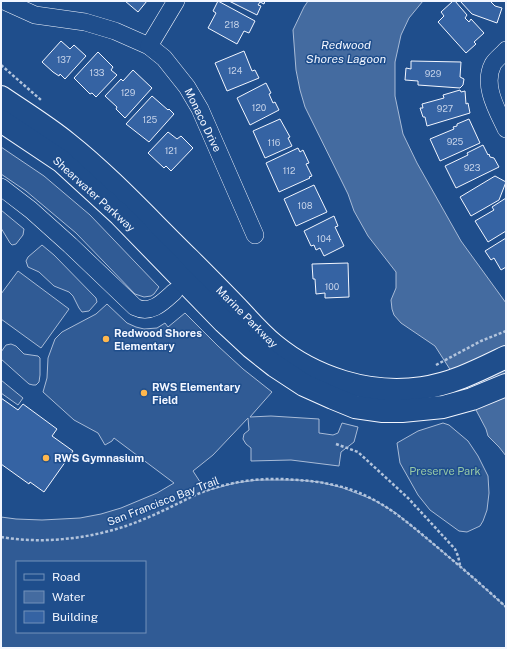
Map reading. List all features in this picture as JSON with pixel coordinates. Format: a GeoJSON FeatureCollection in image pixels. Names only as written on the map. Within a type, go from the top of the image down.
{"type":"FeatureCollection","features":[{"type":"Feature","properties":{"kind":"main road","name":"Shearwater Parkway"},"geometry":{"type":"LineString","coordinates":[[1,97],[68,143],[112,183],[162,233]]}},
{"type":"Feature","properties":{"kind":"main road","name":"Shearwater Parkway"},"geometry":{"type":"LineString","coordinates":[[1,121],[60,161],[120,215],[183,287]]}},
{"type":"Feature","properties":{"kind":"main road"},"geometry":{"type":"LineString","coordinates":[[162,233],[177,262],[183,287]]}},
{"type":"Feature","properties":{"kind":"main road","name":"Marine Parkway"},"geometry":{"type":"LineString","coordinates":[[162,233],[274,345],[313,370],[338,380],[370,388],[400,390],[432,377],[480,370],[506,357]]}},
{"type":"Feature","properties":{"kind":"main road","name":"Marine Parkway"},"geometry":{"type":"LineString","coordinates":[[183,287],[251,347],[276,366],[304,385],[355,407],[375,410],[402,411],[443,407],[472,399],[506,385]]}},
{"type":"Feature","properties":{"kind":"street","name":"Monaco Drive"},"geometry":{"type":"LineString","coordinates":[[4,1],[35,15],[85,22],[114,31],[149,46],[164,58],[187,87],[200,110],[255,235]]}},
{"type":"Feature","properties":{"kind":"street"},"geometry":{"type":"LineString","coordinates":[[149,46],[176,1]]}},
{"type":"Feature","properties":{"kind":"street"},"geometry":{"type":"LineString","coordinates":[[506,50],[493,63],[489,77],[491,92],[506,129]]}},
{"type":"Feature","properties":{"kind":"street"},"geometry":{"type":"LineString","coordinates":[[1,187],[31,210],[135,307],[144,310],[153,309],[183,287]]}},
{"type":"Feature","properties":{"kind":"path"},"geometry":{"type":"LineString","coordinates":[[432,377],[481,342],[506,331]]}},
{"type":"Feature","properties":{"kind":"path"},"geometry":{"type":"LineString","coordinates":[[336,444],[358,452],[408,498],[455,549],[460,566]]}},
{"type":"Feature","properties":{"kind":"path","name":"San Francisco Bay Trail"},"geometry":{"type":"LineString","coordinates":[[1,537],[40,539],[89,536],[127,526],[200,493],[235,483],[257,480],[298,480],[320,482],[343,488],[374,500],[396,513],[460,566],[506,607]]}},
{"type":"Feature","properties":{"kind":"shaded area"},"geometry":{"type":"Polygon","coordinates":[[[1,147],[44,176],[90,215],[159,287],[154,294],[144,297],[135,294],[76,233],[26,191],[1,174],[1,147]]]}},
{"type":"Feature","properties":{"kind":"shaded area"},"geometry":{"type":"Polygon","coordinates":[[[1,210],[24,229],[23,235],[16,244],[12,245],[10,243],[1,228],[1,210]]]}},
{"type":"Feature","properties":{"kind":"shaded area"},"geometry":{"type":"Polygon","coordinates":[[[42,245],[54,255],[96,298],[97,302],[89,311],[82,312],[69,292],[54,286],[39,272],[28,267],[26,261],[28,257],[42,245]]]}},
{"type":"Feature","properties":{"kind":"shaded area"},"geometry":{"type":"Polygon","coordinates":[[[18,271],[69,309],[41,348],[1,319],[1,294],[18,271]]]}},
{"type":"Feature","properties":{"kind":"shaded area"},"geometry":{"type":"Polygon","coordinates":[[[107,304],[127,323],[144,329],[157,328],[165,323],[168,327],[185,313],[243,369],[272,392],[250,417],[271,416],[319,419],[319,433],[333,435],[338,433],[342,423],[358,427],[354,442],[341,452],[339,466],[291,460],[251,461],[251,448],[243,439],[244,434],[249,430],[248,418],[213,455],[193,471],[206,491],[235,483],[257,480],[298,480],[320,482],[343,488],[374,500],[396,513],[460,566],[506,607],[506,648],[1,648],[1,517],[42,520],[80,518],[101,514],[121,508],[157,493],[174,483],[114,438],[105,445],[98,433],[74,420],[43,392],[47,378],[48,358],[55,339],[62,332],[96,314],[107,304]]]}},
{"type":"Feature","properties":{"kind":"shaded area"},"geometry":{"type":"Polygon","coordinates":[[[11,344],[16,346],[24,354],[38,356],[40,358],[39,382],[36,385],[29,384],[1,359],[1,352],[6,345],[11,344]]]}},
{"type":"Feature","properties":{"kind":"shaded area"},"geometry":{"type":"Polygon","coordinates":[[[1,380],[23,398],[18,405],[1,393],[1,380]]]}},
{"type":"Feature","properties":{"kind":"shaded area","name":"Preserve Park"},"geometry":{"type":"Polygon","coordinates":[[[443,423],[449,425],[468,441],[478,456],[488,476],[489,493],[487,510],[483,521],[480,526],[467,532],[459,531],[430,510],[418,495],[400,463],[397,443],[418,431],[443,423]]]}},
{"type":"Feature","properties":{"kind":"water","name":"Redwood Shores Lagoon"},"geometry":{"type":"Polygon","coordinates":[[[308,1],[423,1],[409,18],[401,35],[395,62],[395,96],[403,134],[417,163],[461,241],[506,303],[506,456],[488,436],[476,410],[435,346],[401,323],[394,315],[391,300],[396,288],[396,272],[368,236],[354,211],[348,194],[305,107],[300,90],[296,70],[293,30],[308,1]]]}},
{"type":"Feature","properties":{"kind":"building"},"geometry":{"type":"Polygon","coordinates":[[[125,1],[147,1],[138,12],[125,1]]]}},
{"type":"Feature","properties":{"kind":"building"},"geometry":{"type":"Polygon","coordinates":[[[218,1],[255,21],[249,33],[244,31],[237,44],[208,28],[216,13],[213,11],[218,1]]]}},
{"type":"Feature","properties":{"kind":"building"},"geometry":{"type":"Polygon","coordinates":[[[229,1],[265,1],[264,4],[260,2],[258,5],[261,6],[257,15],[229,1]]]}},
{"type":"Feature","properties":{"kind":"building"},"geometry":{"type":"Polygon","coordinates":[[[453,1],[455,1],[467,15],[465,18],[469,22],[471,19],[484,33],[474,42],[476,44],[466,53],[438,22],[444,16],[441,12],[453,1]]]}},
{"type":"Feature","properties":{"kind":"building"},"geometry":{"type":"Polygon","coordinates":[[[460,1],[490,1],[495,6],[502,8],[497,23],[472,14],[460,1]]]}},
{"type":"Feature","properties":{"kind":"building"},"geometry":{"type":"Polygon","coordinates":[[[61,41],[70,49],[74,45],[86,56],[65,79],[60,74],[59,76],[53,72],[42,62],[61,41]]]}},
{"type":"Feature","properties":{"kind":"building"},"geometry":{"type":"Polygon","coordinates":[[[244,51],[252,71],[255,70],[259,78],[227,91],[215,63],[244,51]]]}},
{"type":"Feature","properties":{"kind":"building"},"geometry":{"type":"Polygon","coordinates":[[[98,52],[113,67],[111,70],[117,75],[96,97],[92,93],[90,94],[74,78],[98,52]]]}},
{"type":"Feature","properties":{"kind":"building"},"geometry":{"type":"Polygon","coordinates":[[[411,61],[461,62],[460,77],[464,79],[463,85],[460,88],[418,85],[418,81],[405,80],[406,68],[411,69],[411,61]]]}},
{"type":"Feature","properties":{"kind":"building"},"geometry":{"type":"Polygon","coordinates":[[[133,70],[152,88],[125,118],[116,109],[117,107],[105,96],[121,79],[123,81],[133,70]]]}},
{"type":"Feature","properties":{"kind":"building"},"geometry":{"type":"Polygon","coordinates":[[[266,83],[271,93],[269,94],[273,103],[275,102],[279,110],[250,125],[237,98],[266,83]]]}},
{"type":"Feature","properties":{"kind":"building"},"geometry":{"type":"Polygon","coordinates":[[[460,90],[461,92],[465,91],[466,104],[468,103],[470,113],[427,126],[425,117],[423,117],[420,108],[423,108],[422,104],[444,98],[443,95],[460,90]]]}},
{"type":"Feature","properties":{"kind":"building"},"geometry":{"type":"Polygon","coordinates":[[[152,96],[174,114],[149,142],[126,124],[152,96]]]}},
{"type":"Feature","properties":{"kind":"building"},"geometry":{"type":"Polygon","coordinates":[[[280,119],[290,137],[288,138],[292,146],[265,158],[253,131],[280,119]]]}},
{"type":"Feature","properties":{"kind":"building"},"geometry":{"type":"Polygon","coordinates":[[[469,119],[480,143],[440,161],[430,139],[454,129],[453,127],[457,126],[457,124],[469,119]]]}},
{"type":"Feature","properties":{"kind":"building"},"geometry":{"type":"Polygon","coordinates":[[[168,132],[177,139],[181,136],[193,148],[171,171],[166,166],[164,168],[148,153],[168,132]]]}},
{"type":"Feature","properties":{"kind":"building"},"geometry":{"type":"Polygon","coordinates":[[[483,145],[488,155],[489,154],[490,157],[494,158],[499,167],[456,188],[445,166],[468,155],[467,153],[483,145]]]}},
{"type":"Feature","properties":{"kind":"building"},"geometry":{"type":"Polygon","coordinates":[[[298,148],[300,152],[303,150],[309,163],[306,164],[312,176],[279,192],[266,163],[298,148]]]}},
{"type":"Feature","properties":{"kind":"building"},"geometry":{"type":"Polygon","coordinates":[[[495,176],[506,182],[499,200],[471,216],[460,197],[495,176]]]}},
{"type":"Feature","properties":{"kind":"building"},"geometry":{"type":"Polygon","coordinates":[[[314,185],[327,212],[296,226],[284,199],[314,185]]]}},
{"type":"Feature","properties":{"kind":"building"},"geometry":{"type":"Polygon","coordinates":[[[506,198],[506,231],[488,242],[475,221],[494,210],[492,207],[506,198]]]}},
{"type":"Feature","properties":{"kind":"building"},"geometry":{"type":"Polygon","coordinates":[[[334,216],[338,226],[335,227],[344,246],[324,256],[320,248],[316,250],[314,245],[311,246],[304,231],[334,216]]]}},
{"type":"Feature","properties":{"kind":"building"},"geometry":{"type":"Polygon","coordinates":[[[506,238],[506,267],[501,270],[494,258],[491,260],[485,251],[506,238]]]}},
{"type":"Feature","properties":{"kind":"building"},"geometry":{"type":"Polygon","coordinates":[[[348,263],[349,297],[325,298],[325,293],[316,294],[312,264],[348,263]]]}},
{"type":"Feature","properties":{"kind":"building"},"geometry":{"type":"Polygon","coordinates":[[[1,398],[18,410],[23,404],[57,429],[52,436],[73,451],[44,492],[30,482],[29,484],[1,464],[1,398]]]}},
{"type":"Feature","properties":{"kind":"place","name":"Redwood Shores Elementary"},"geometry":{"type":"Point","coordinates":[106,339]}},
{"type":"Feature","properties":{"kind":"place","name":"RWS Elementary Field"},"geometry":{"type":"Point","coordinates":[144,393]}},
{"type":"Feature","properties":{"kind":"place","name":"RWS Gymnasium"},"geometry":{"type":"Point","coordinates":[46,458]}}]}
